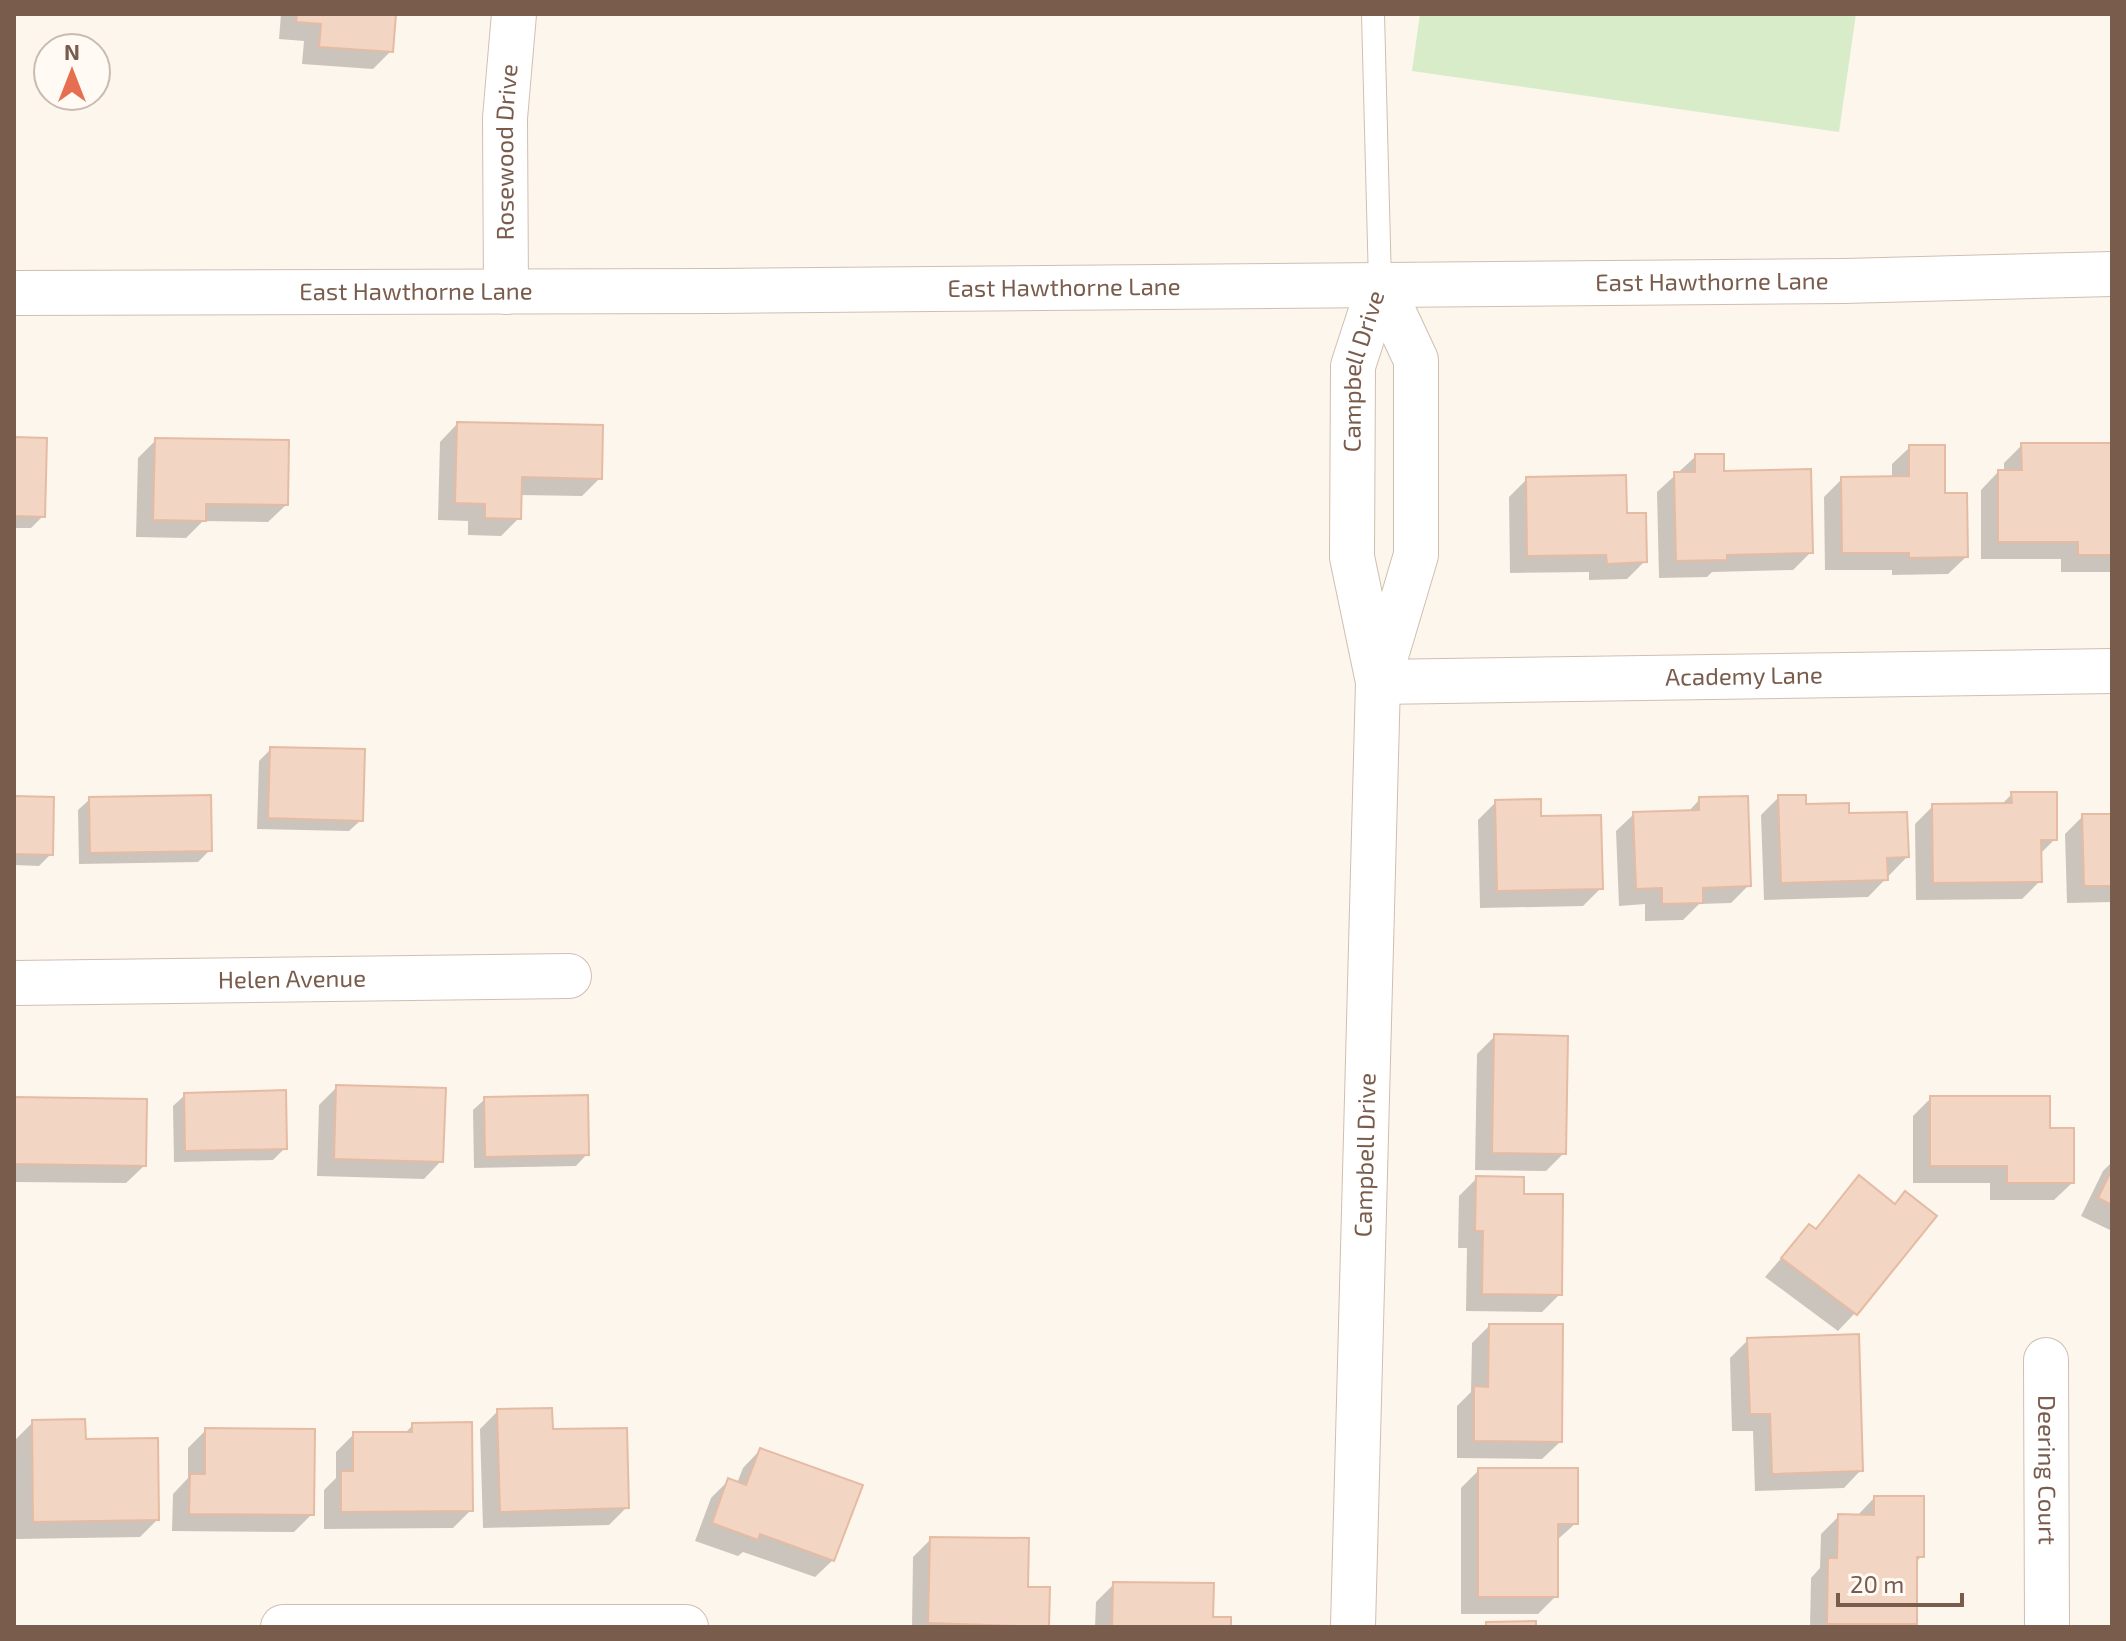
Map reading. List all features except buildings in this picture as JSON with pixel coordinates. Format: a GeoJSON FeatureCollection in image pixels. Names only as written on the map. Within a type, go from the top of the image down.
{"type":"FeatureCollection","features":[{"type":"Feature","properties":{"kind":"street","name":"Rosewood Drive"},"geometry":{"type":"LineString","coordinates":[[506,292],[505,118],[514,14]]}},
{"type":"Feature","properties":{"kind":"street","name":"East Hawthorne Lane"},"geometry":{"type":"LineString","coordinates":[[14,293],[1844,281],[2112,274]]}},
{"type":"Feature","properties":{"kind":"street","name":"Campbell Drive"},"geometry":{"type":"LineString","coordinates":[[1378,682],[1416,555],[1416,360],[1380,283]]}},
{"type":"Feature","properties":{"kind":"street","name":"Campbell Drive"},"geometry":{"type":"LineString","coordinates":[[1353,1627],[1378,682],[1352,557],[1353,366],[1380,283]]}},
{"type":"Feature","properties":{"kind":"street","name":"Academy Lane"},"geometry":{"type":"LineString","coordinates":[[1378,682],[2112,671]]}},
{"type":"Feature","properties":{"kind":"street","name":"Helen Avenue"},"geometry":{"type":"LineString","coordinates":[[14,983],[569,976]]}},
{"type":"Feature","properties":{"kind":"street","name":"Deering Court"},"geometry":{"type":"LineString","coordinates":[[2046,1360],[2047,1627]]}},
{"type":"Feature","properties":{"kind":"street"},"geometry":{"type":"LineString","coordinates":[[283,1627],[683,1626]]}},
{"type":"Feature","properties":{"kind":"lane"},"geometry":{"type":"LineString","coordinates":[[1373,14],[1380,283]]}},
{"type":"Feature","properties":{"kind":"green space"},"geometry":{"type":"Polygon","coordinates":[[[1420,14],[1856,14],[1839,132],[1412,71],[1420,14]]]}}]}
